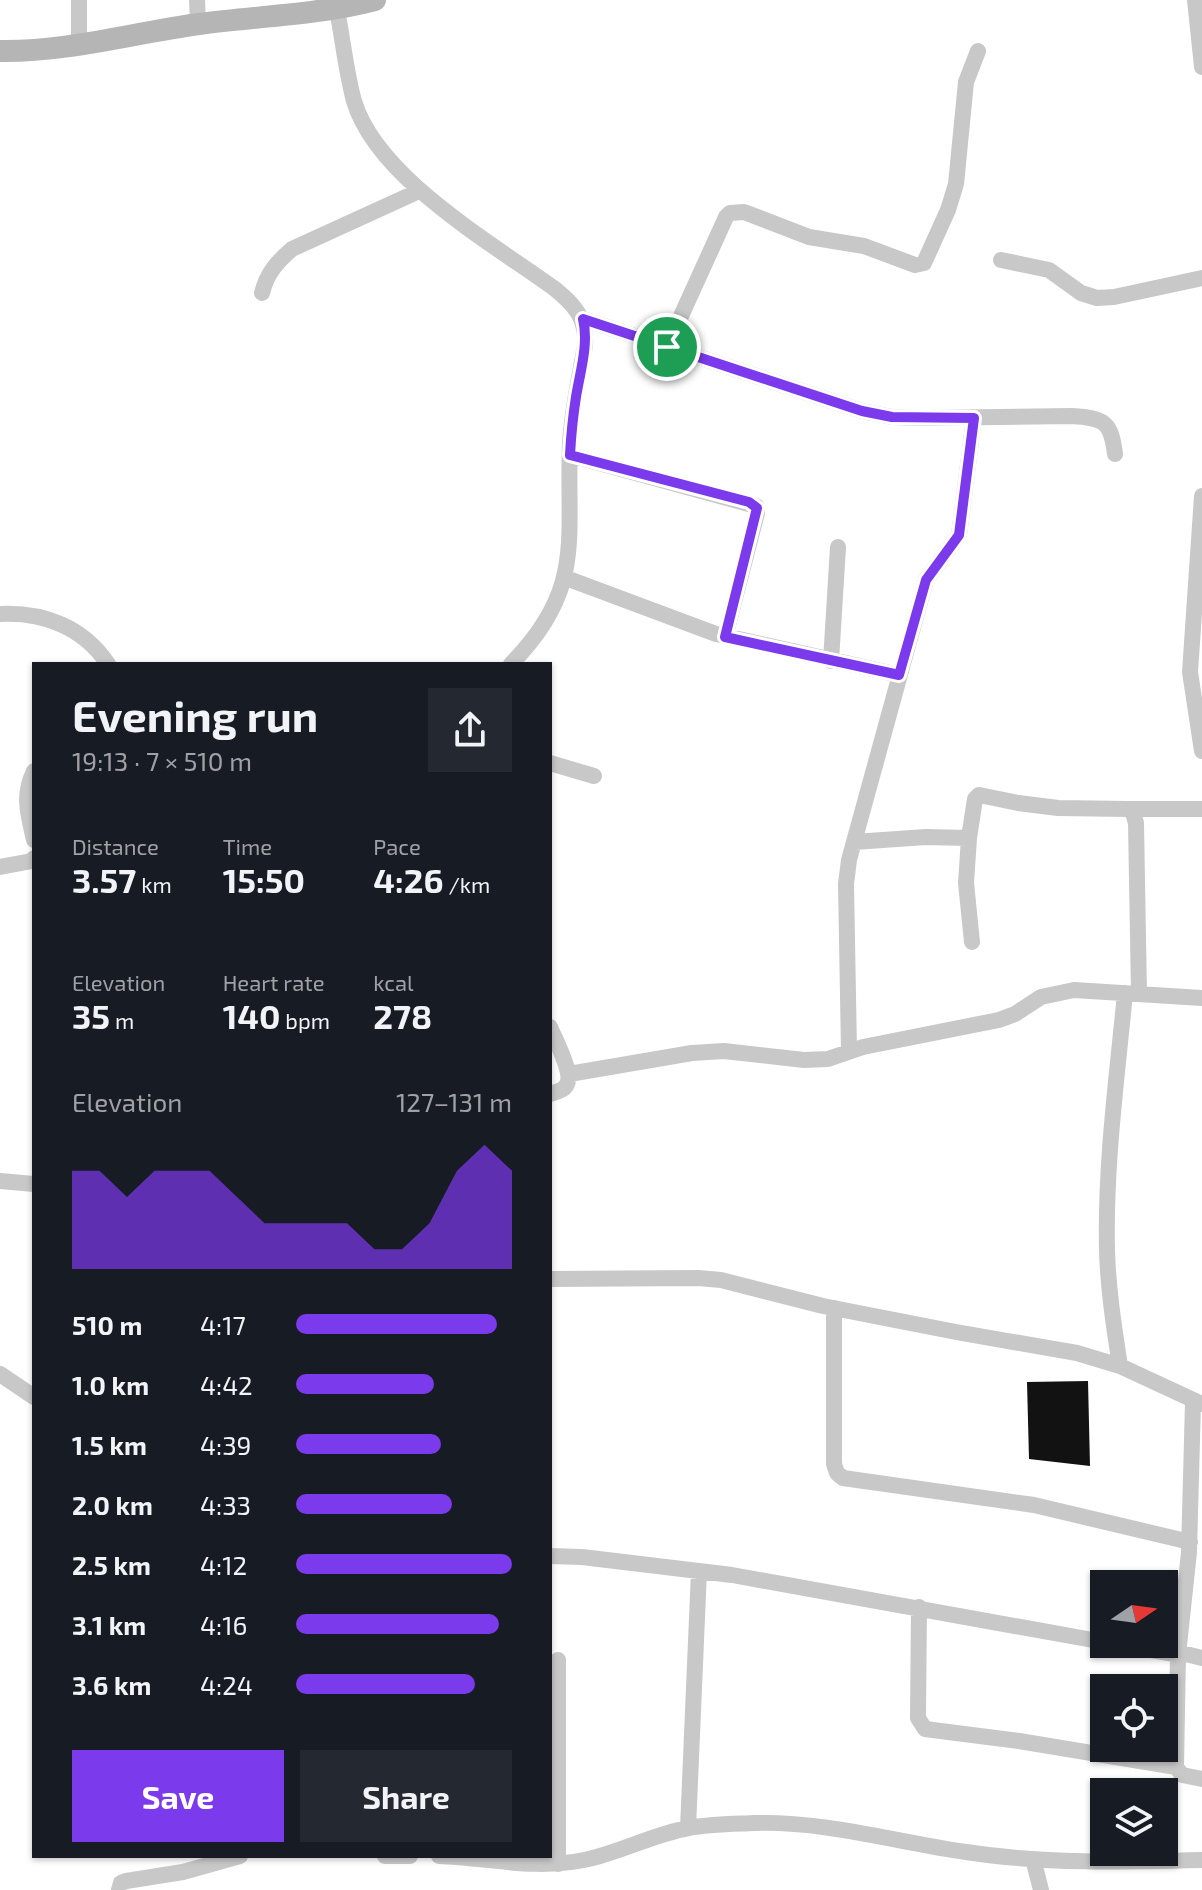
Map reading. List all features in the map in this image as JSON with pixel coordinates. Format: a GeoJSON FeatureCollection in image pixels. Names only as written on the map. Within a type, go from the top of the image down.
{"type":"FeatureCollection","features":[{"type":"Feature","properties":{"kind":"street"},"geometry":{"type":"LineString","coordinates":[[79,0],[79,44]]}},
{"type":"Feature","properties":{"kind":"street"},"geometry":{"type":"LineString","coordinates":[[197,0],[198,24]]}},
{"type":"Feature","properties":{"kind":"street"},"geometry":{"type":"LineString","coordinates":[[0,51],[37,51],[198,24],[337,10],[375,0]]}},
{"type":"Feature","properties":{"kind":"street"},"geometry":{"type":"LineString","coordinates":[[1195,0],[1202,67]]}},
{"type":"Feature","properties":{"kind":"street"},"geometry":{"type":"LineString","coordinates":[[337,10],[355,103],[379,150],[419,191],[555,289],[583,319],[585,346],[570,455],[570,554],[566,578],[542,627],[513,662]]}},
{"type":"Feature","properties":{"kind":"street"},"geometry":{"type":"LineString","coordinates":[[667,347],[730,213],[744,212],[809,237],[864,246],[915,265],[924,263],[956,184],[966,82],[978,51]]}},
{"type":"Feature","properties":{"kind":"street"},"geometry":{"type":"LineString","coordinates":[[262,293],[266,277],[292,249],[419,191]]}},
{"type":"Feature","properties":{"kind":"street"},"geometry":{"type":"LineString","coordinates":[[1001,260],[1049,270],[1081,293],[1097,298],[1202,278]]}},
{"type":"Feature","properties":{"kind":"street"},"geometry":{"type":"LineString","coordinates":[[583,319],[862,411],[892,417],[1072,416],[1098,419],[1107,424],[1112,433],[1115,454]]}},
{"type":"Feature","properties":{"kind":"street"},"geometry":{"type":"LineString","coordinates":[[849,1051],[846,884],[854,842],[926,580],[959,535],[974,418]]}},
{"type":"Feature","properties":{"kind":"street"},"geometry":{"type":"LineString","coordinates":[[570,455],[756,506],[757,513],[725,637]]}},
{"type":"Feature","properties":{"kind":"street"},"geometry":{"type":"LineString","coordinates":[[1202,496],[1190,672],[1202,751]]}},
{"type":"Feature","properties":{"kind":"street"},"geometry":{"type":"LineString","coordinates":[[831,661],[838,547]]}},
{"type":"Feature","properties":{"kind":"street"},"geometry":{"type":"LineString","coordinates":[[566,578],[725,637],[899,675]]}},
{"type":"Feature","properties":{"kind":"street"},"geometry":{"type":"LineString","coordinates":[[0,614],[35,615],[54,620],[78,632],[98,649],[107,662]]}},
{"type":"Feature","properties":{"kind":"street"},"geometry":{"type":"LineString","coordinates":[[552,764],[594,776]]}},
{"type":"Feature","properties":{"kind":"street"},"geometry":{"type":"LineString","coordinates":[[32,775],[26,786],[26,806],[32,832]]}},
{"type":"Feature","properties":{"kind":"street"},"geometry":{"type":"LineString","coordinates":[[972,942],[966,883],[969,838],[975,799],[979,795],[1058,808],[1202,809]]}},
{"type":"Feature","properties":{"kind":"street"},"geometry":{"type":"LineString","coordinates":[[1120,1366],[1111,1308],[1107,1250],[1110,1154],[1132,994],[1136,823],[1128,809]]}},
{"type":"Feature","properties":{"kind":"street"},"geometry":{"type":"LineString","coordinates":[[854,842],[926,837],[969,838]]}},
{"type":"Feature","properties":{"kind":"street"},"geometry":{"type":"LineString","coordinates":[[0,867],[32,861]]}},
{"type":"Feature","properties":{"kind":"street"},"geometry":{"type":"LineString","coordinates":[[569,1074],[692,1053],[724,1051],[817,1061],[849,1051],[999,1020],[1055,992],[1074,990],[1202,998]]}},
{"type":"Feature","properties":{"kind":"street"},"geometry":{"type":"LineString","coordinates":[[552,1032],[569,1074],[569,1083],[552,1093]]}},
{"type":"Feature","properties":{"kind":"street"},"geometry":{"type":"LineString","coordinates":[[0,1181],[32,1184]]}},
{"type":"Feature","properties":{"kind":"street"},"geometry":{"type":"LineString","coordinates":[[552,1279],[721,1280],[834,1308],[1077,1353],[1120,1366],[1198,1403],[1190,1542],[1178,1654],[1202,1658]]}},
{"type":"Feature","properties":{"kind":"street"},"geometry":{"type":"LineString","coordinates":[[834,1308],[834,1464],[843,1478],[1034,1505],[1190,1542]]}},
{"type":"Feature","properties":{"kind":"street"},"geometry":{"type":"LineString","coordinates":[[0,1374],[32,1396]]}},
{"type":"Feature","properties":{"kind":"street"},"geometry":{"type":"LineString","coordinates":[[552,1556],[699,1571],[919,1607],[1090,1639]]}},
{"type":"Feature","properties":{"kind":"street"},"geometry":{"type":"LineString","coordinates":[[688,1828],[699,1571]]}},
{"type":"Feature","properties":{"kind":"street"},"geometry":{"type":"LineString","coordinates":[[919,1607],[918,1718],[925,1729],[1176,1767]]}},
{"type":"Feature","properties":{"kind":"street"},"geometry":{"type":"LineString","coordinates":[[1178,1658],[1176,1767],[1182,1775],[1202,1779]]}},
{"type":"Feature","properties":{"kind":"street"},"geometry":{"type":"LineString","coordinates":[[558,1660],[558,1864]]}},
{"type":"Feature","properties":{"kind":"street"},"geometry":{"type":"LineString","coordinates":[[458,1858],[523,1865],[558,1864],[586,1860],[688,1828],[757,1823],[819,1827],[968,1853],[1033,1859],[1074,1862],[1202,1860]]}},
{"type":"Feature","properties":{"kind":"street"},"geometry":{"type":"LineString","coordinates":[[119,1890],[121,1883],[126,1881],[183,1872],[233,1858]]}},
{"type":"Feature","properties":{"kind":"street"},"geometry":{"type":"LineString","coordinates":[[1033,1859],[1041,1890]]}},
{"type":"Feature","properties":{"kind":"building"},"geometry":{"type":"Polygon","coordinates":[[[1088,1381],[1090,1466],[1029,1459],[1027,1382],[1088,1381]]]}},
{"type":"Feature","properties":{"kind":"route"},"geometry":{"type":"LineString","coordinates":[[583,319],[667,347],[862,411],[892,417],[974,418],[959,535],[926,580],[899,675],[725,637],[757,513],[756,506],[570,455],[585,346],[583,319]]}}]}
